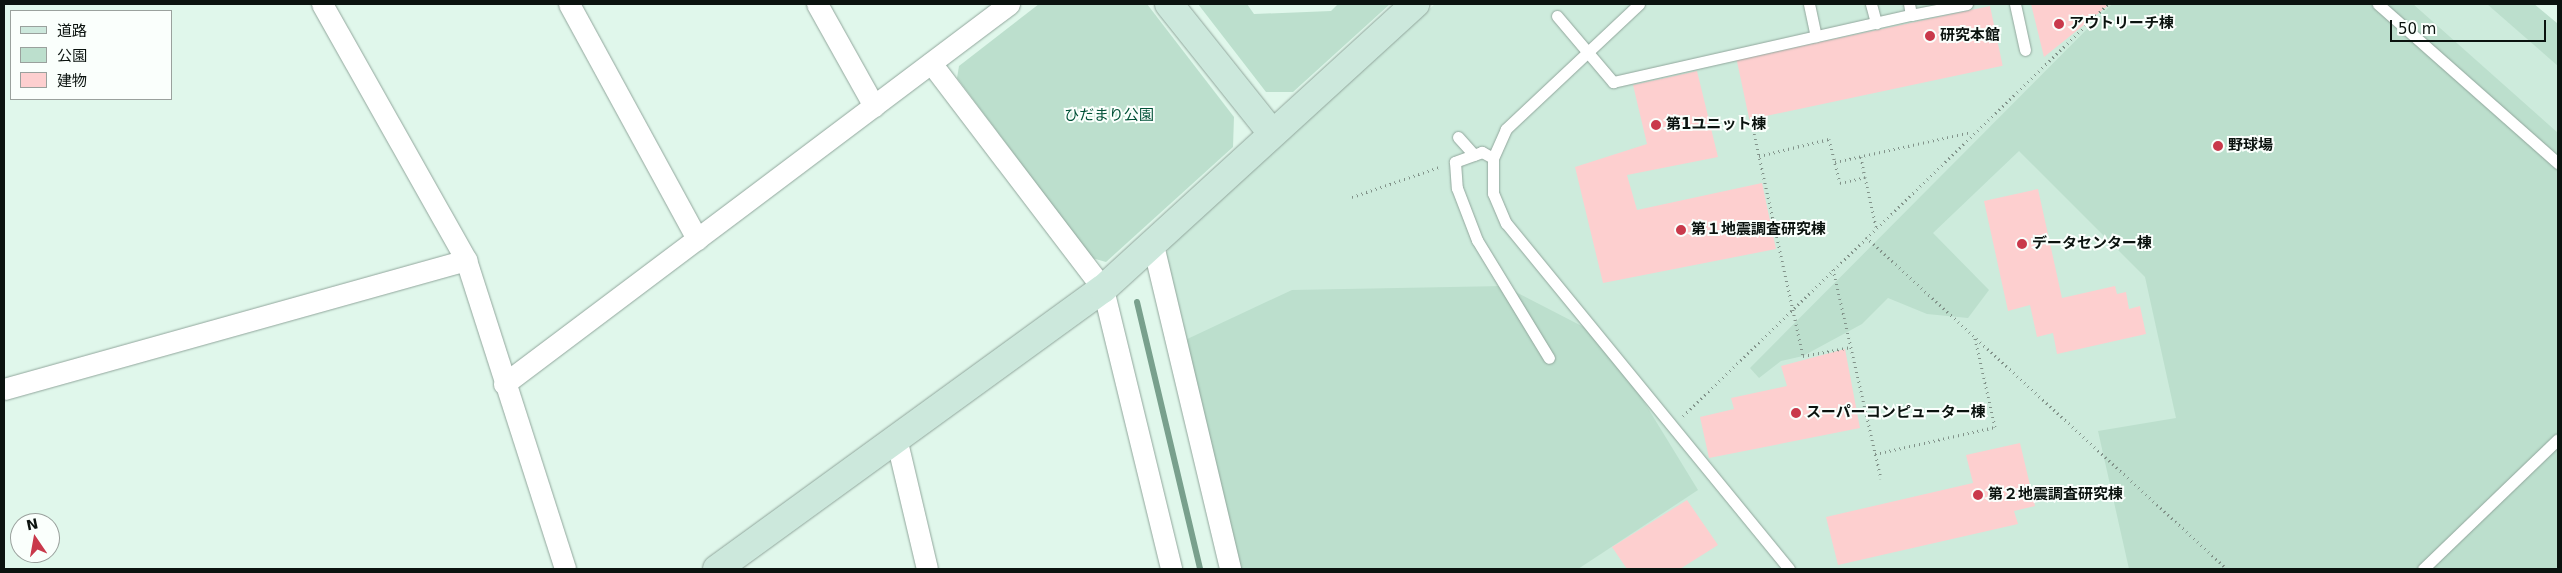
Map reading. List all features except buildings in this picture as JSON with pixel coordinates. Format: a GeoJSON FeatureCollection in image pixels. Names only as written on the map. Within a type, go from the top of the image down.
{"type":"FeatureCollection","features":[{"type":"Feature","properties":{"kind":"street"},"geometry":{"type":"LineString","coordinates":[[322,4],[466,260],[504,384],[565,569]]}},
{"type":"Feature","properties":{"kind":"street"},"geometry":{"type":"LineString","coordinates":[[569,4],[697,239]]}},
{"type":"Feature","properties":{"kind":"street"},"geometry":{"type":"LineString","coordinates":[[817,4],[874,106]]}},
{"type":"Feature","properties":{"kind":"street"},"geometry":{"type":"LineString","coordinates":[[504,384],[1009,4]]}},
{"type":"Feature","properties":{"kind":"street"},"geometry":{"type":"LineString","coordinates":[[1169,4],[1272,133]]}},
{"type":"Feature","properties":{"kind":"street"},"geometry":{"type":"LineString","coordinates":[[717,569],[897,442],[1103,289],[1415,4]]}},
{"type":"Feature","properties":{"kind":"street"},"geometry":{"type":"LineString","coordinates":[[931,63],[1103,289],[1171,569]]}},
{"type":"Feature","properties":{"kind":"street"},"geometry":{"type":"LineString","coordinates":[[1153,245],[1230,569]]}},
{"type":"Feature","properties":{"kind":"street"},"geometry":{"type":"LineString","coordinates":[[4,389],[466,260]]}},
{"type":"Feature","properties":{"kind":"street"},"geometry":{"type":"LineString","coordinates":[[897,442],[927,569]]}},
{"type":"Feature","properties":{"kind":"lane"},"geometry":{"type":"LineString","coordinates":[[1639,4],[1586,49],[1506,129],[1493,158],[1493,192],[1506,224],[1674,425],[1789,569]]}},
{"type":"Feature","properties":{"kind":"lane"},"geometry":{"type":"LineString","coordinates":[[1809,4],[1816,36]]}},
{"type":"Feature","properties":{"kind":"lane"},"geometry":{"type":"LineString","coordinates":[[1871,4],[1876,22]]}},
{"type":"Feature","properties":{"kind":"lane"},"geometry":{"type":"LineString","coordinates":[[1556,16],[1613,82],[1876,22],[1910,9],[1967,4]]}},
{"type":"Feature","properties":{"kind":"lane"},"geometry":{"type":"LineString","coordinates":[[2015,4],[2026,50]]}},
{"type":"Feature","properties":{"kind":"lane"},"geometry":{"type":"LineString","coordinates":[[2378,4],[2558,163]]}},
{"type":"Feature","properties":{"kind":"lane"},"geometry":{"type":"LineString","coordinates":[[1458,137],[1474,155]]}},
{"type":"Feature","properties":{"kind":"lane"},"geometry":{"type":"LineString","coordinates":[[1493,158],[1482,152],[1455,162],[1457,188],[1477,240],[1549,358]]}},
{"type":"Feature","properties":{"kind":"lane"},"geometry":{"type":"LineString","coordinates":[[2423,569],[2558,439]]}},
{"type":"Feature","properties":{"kind":"path"},"geometry":{"type":"LineString","coordinates":[[1674,425],[1973,132],[2108,4]]}},
{"type":"Feature","properties":{"kind":"path"},"geometry":{"type":"LineString","coordinates":[[1752,124],[1791,311],[1803,356],[1851,347]]}},
{"type":"Feature","properties":{"kind":"path"},"geometry":{"type":"LineString","coordinates":[[1835,162],[1973,132]]}},
{"type":"Feature","properties":{"kind":"path"},"geometry":{"type":"LineString","coordinates":[[1760,156],[1829,139],[1840,183],[1865,177]]}},
{"type":"Feature","properties":{"kind":"path"},"geometry":{"type":"LineString","coordinates":[[1861,156],[1876,227]]}},
{"type":"Feature","properties":{"kind":"path"},"geometry":{"type":"LineString","coordinates":[[1352,197],[1455,162]]}},
{"type":"Feature","properties":{"kind":"path"},"geometry":{"type":"LineString","coordinates":[[1866,237],[2227,569]]}},
{"type":"Feature","properties":{"kind":"path"},"geometry":{"type":"LineString","coordinates":[[1833,269],[1881,479]]}},
{"type":"Feature","properties":{"kind":"path"},"geometry":{"type":"LineString","coordinates":[[1875,454],[1995,427],[1975,337]]}},
{"type":"Feature","properties":{"kind":"shaded area"},"geometry":{"type":"Polygon","coordinates":[[[1435,4],[2534,4],[2558,24],[2558,569],[1238,569],[1164,260],[1171,242],[1435,4]]]}},
{"type":"Feature","properties":{"kind":"green space","name":"ひだまり公園"},"geometry":{"type":"Polygon","coordinates":[[[1039,4],[1147,4],[1234,117],[1233,147],[1106,262],[1092,258],[957,78],[959,66],[1039,4]]]}},
{"type":"Feature","properties":{"kind":"green space"},"geometry":{"type":"Polygon","coordinates":[[[1198,4],[1247,4],[1254,14],[1331,11],[1338,4],[1390,4],[1293,92],[1266,92],[1198,4]]]}},
{"type":"Feature","properties":{"kind":"green space"},"geometry":{"type":"Polygon","coordinates":[[[2112,4],[2413,4],[2558,133],[2558,569],[2129,569],[2098,431],[2176,418],[2145,277],[2019,151],[1933,233],[1989,290],[1968,318],[1927,314],[1888,298],[1862,324],[1803,356],[1781,361],[1759,378],[1750,368],[2112,4]]]}},
{"type":"Feature","properties":{"kind":"green space"},"geometry":{"type":"Polygon","coordinates":[[[2487,4],[2534,4],[2558,24],[2558,66],[2487,4]]]}},
{"type":"Feature","properties":{"kind":"green space"},"geometry":{"type":"Polygon","coordinates":[[[1504,286],[1605,338],[1698,490],[1578,569],[1238,569],[1183,341],[1292,290],[1504,286]]]}},
{"type":"Feature","properties":{"kind":"waterway"},"geometry":{"type":"LineString","coordinates":[[1137,302],[1200,569]]}},
{"type":"Feature","properties":{"kind":"place","name":"アウトリーチ棟"},"geometry":{"type":"Point","coordinates":[2059,24]}},
{"type":"Feature","properties":{"kind":"place","name":"研究本館"},"geometry":{"type":"Point","coordinates":[1930,36]}},
{"type":"Feature","properties":{"kind":"place","name":"第1ユニット棟"},"geometry":{"type":"Point","coordinates":[1656,125]}},
{"type":"Feature","properties":{"kind":"place","name":"野球場"},"geometry":{"type":"Point","coordinates":[2218,146]}},
{"type":"Feature","properties":{"kind":"place","name":"第１地震調査研究棟"},"geometry":{"type":"Point","coordinates":[1681,230]}},
{"type":"Feature","properties":{"kind":"place","name":"データセンター棟"},"geometry":{"type":"Point","coordinates":[2022,244]}},
{"type":"Feature","properties":{"kind":"place","name":"スーパーコンピューター棟"},"geometry":{"type":"Point","coordinates":[1796,413]}},
{"type":"Feature","properties":{"kind":"place","name":"第２地震調査研究棟"},"geometry":{"type":"Point","coordinates":[1978,495]}}]}
